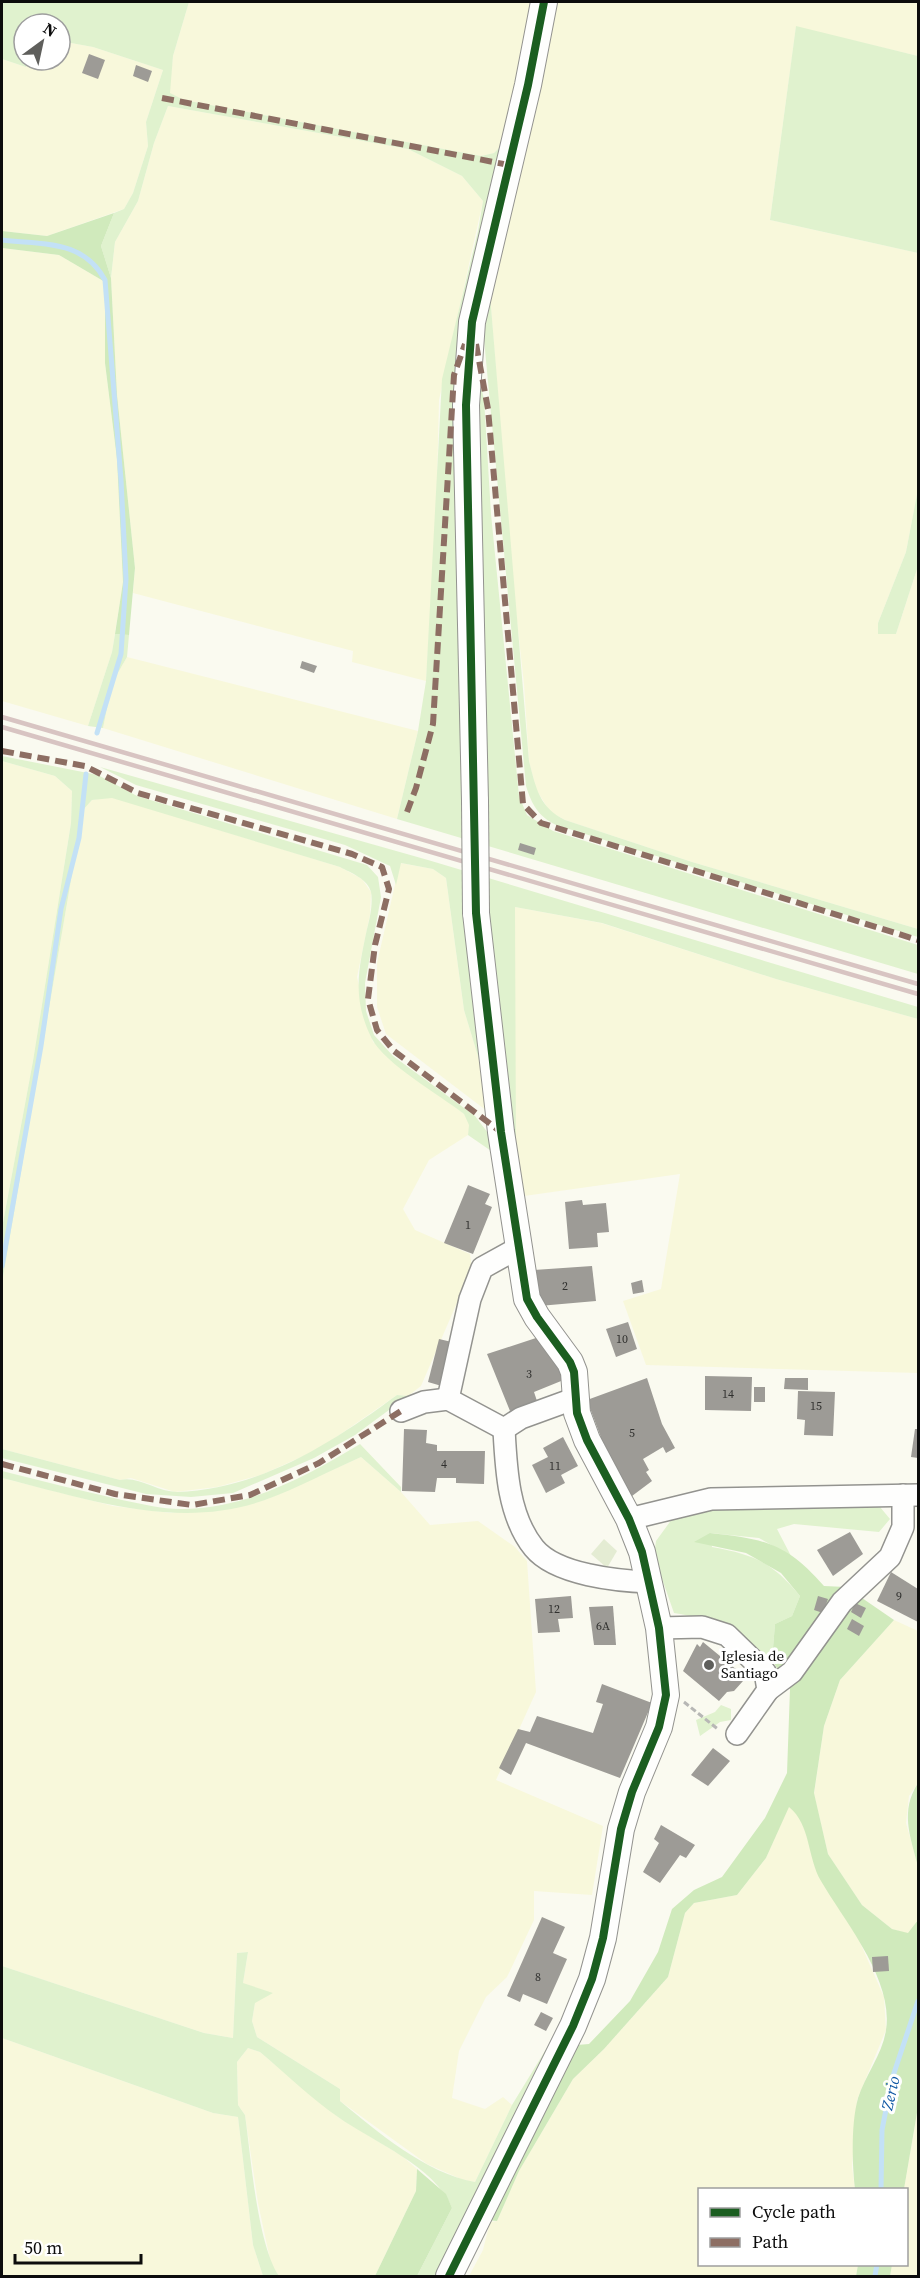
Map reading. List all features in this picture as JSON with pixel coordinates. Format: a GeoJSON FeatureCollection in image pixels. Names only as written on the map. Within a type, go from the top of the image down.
{"type":"FeatureCollection","features":[{"type":"Feature","properties":{"kind":"street"},"geometry":{"type":"LineString","coordinates":[[449,2277],[573,2026],[592,1979],[603,1938],[621,1829],[632,1792],[658,1727],[666,1695],[659,1628],[650,1582],[629,1519],[586,1440],[577,1413],[574,1372],[570,1362],[537,1317],[527,1299],[501,1132],[476,913],[466,405],[468,360],[472,322],[528,85],[544,2]]}},
{"type":"Feature","properties":{"kind":"street"},"geometry":{"type":"LineString","coordinates":[[448,1399],[470,1299],[482,1268],[518,1248]]}},
{"type":"Feature","properties":{"kind":"street"},"geometry":{"type":"LineString","coordinates":[[504,1429],[521,1418],[576,1398]]}},
{"type":"Feature","properties":{"kind":"street"},"geometry":{"type":"LineString","coordinates":[[401,1411],[424,1402],[448,1399],[504,1429]]}},
{"type":"Feature","properties":{"kind":"street"},"geometry":{"type":"LineString","coordinates":[[504,1429],[514,1512],[534,1549],[562,1566],[611,1581],[650,1582]]}},
{"type":"Feature","properties":{"kind":"street"},"geometry":{"type":"LineString","coordinates":[[629,1519],[711,1499],[911,1495],[903,1527],[890,1557],[842,1602],[792,1672],[768,1690],[737,1734]]}},
{"type":"Feature","properties":{"kind":"street"},"geometry":{"type":"LineString","coordinates":[[659,1628],[702,1627],[727,1635],[765,1672],[768,1690]]}},
{"type":"Feature","properties":{"kind":"path"},"geometry":{"type":"LineString","coordinates":[[666,1695],[679,1699],[719,1730],[737,1734]]}},
{"type":"Feature","properties":{"kind":"green space"},"geometry":{"type":"Polygon","coordinates":[[[2,2],[189,2],[173,56],[170,93],[184,100],[481,156],[494,153],[502,145],[480,257],[478,375],[484,399],[491,514],[519,796],[527,815],[553,831],[918,945],[918,974],[397,819],[418,731],[426,681],[442,379],[478,231],[483,201],[462,176],[408,149],[168,106],[154,143],[138,201],[115,242],[111,278],[101,246],[114,213],[124,209],[133,193],[148,146],[146,122],[163,70],[93,47],[72,43],[72,12],[12,12],[12,62],[2,59],[2,2]]]}},
{"type":"Feature","properties":{"kind":"green space"},"geometry":{"type":"Polygon","coordinates":[[[189,2],[534,2],[502,145],[494,153],[481,156],[184,100],[169,93],[173,56],[189,2]]]}},
{"type":"Feature","properties":{"kind":"green space"},"geometry":{"type":"Polygon","coordinates":[[[554,2],[918,2],[918,56],[796,27],[770,220],[918,253],[918,489],[906,552],[878,623],[878,633],[896,634],[918,566],[918,929],[692,862],[565,820],[550,812],[536,789],[529,761],[490,295],[554,2]]]}},
{"type":"Feature","properties":{"kind":"green space"},"geometry":{"type":"Polygon","coordinates":[[[796,26],[918,56],[918,253],[770,220],[796,26]]]}},
{"type":"Feature","properties":{"kind":"green space"},"geometry":{"type":"Polygon","coordinates":[[[72,43],[93,47],[163,70],[146,122],[148,146],[133,193],[124,209],[47,236],[2,231],[2,59],[12,62],[12,72],[72,72],[72,43]]]}},
{"type":"Feature","properties":{"kind":"green space"},"geometry":{"type":"Polygon","coordinates":[[[168,106],[408,149],[462,176],[483,201],[439,400],[436,525],[426,681],[352,662],[353,651],[133,593],[135,568],[117,395],[111,278],[115,242],[138,201],[154,143],[168,106]]]}},
{"type":"Feature","properties":{"kind":"green space"},"geometry":{"type":"Polygon","coordinates":[[[114,213],[101,246],[111,278],[117,395],[135,568],[129,635],[115,634],[123,582],[117,459],[105,363],[105,282],[59,255],[2,248],[2,231],[47,236],[114,213]]]}},
{"type":"Feature","properties":{"kind":"green space"},"geometry":{"type":"Polygon","coordinates":[[[2,248],[59,255],[105,282],[105,363],[117,459],[123,582],[112,652],[88,726],[2,701],[2,248]]]}},
{"type":"Feature","properties":{"kind":"green space"},"geometry":{"type":"Polygon","coordinates":[[[490,295],[529,761],[544,803],[565,820],[692,862],[918,929],[918,937],[556,825],[536,809],[526,786],[482,318],[490,295]]]}},
{"type":"Feature","properties":{"kind":"green space"},"geometry":{"type":"Polygon","coordinates":[[[918,489],[918,566],[896,634],[878,634],[878,623],[906,552],[918,489]]]}},
{"type":"Feature","properties":{"kind":"green space"},"geometry":{"type":"Polygon","coordinates":[[[115,634],[129,635],[127,657],[112,683],[103,728],[88,726],[112,652],[115,634]]]}},
{"type":"Feature","properties":{"kind":"green space"},"geometry":{"type":"Polygon","coordinates":[[[127,657],[418,731],[397,819],[103,728],[112,683],[127,657]]]}},
{"type":"Feature","properties":{"kind":"green space"},"geometry":{"type":"Polygon","coordinates":[[[2,756],[98,775],[137,796],[367,865],[378,877],[381,897],[365,983],[366,1011],[374,1035],[393,1056],[475,1116],[488,1133],[497,1155],[468,1135],[469,1125],[464,1114],[400,1069],[388,1059],[372,1039],[359,998],[359,972],[372,901],[369,887],[363,880],[340,867],[112,798],[92,800],[83,810],[2,1283],[2,1228],[33,1061],[71,823],[72,791],[55,776],[2,761],[2,756]]]}},
{"type":"Feature","properties":{"kind":"green space"},"geometry":{"type":"Polygon","coordinates":[[[2,761],[55,776],[72,791],[71,823],[33,1061],[2,1228],[2,761]]]}},
{"type":"Feature","properties":{"kind":"green space"},"geometry":{"type":"Polygon","coordinates":[[[100,767],[428,860],[918,1007],[918,1019],[776,979],[602,923],[515,907],[516,1153],[483,1073],[464,1010],[446,878],[433,869],[401,863],[396,885],[390,866],[345,845],[136,785],[100,767]]]}},
{"type":"Feature","properties":{"kind":"green space"},"geometry":{"type":"Polygon","coordinates":[[[112,797],[340,867],[362,879],[371,892],[370,915],[357,977],[373,1042],[464,1114],[470,1125],[468,1135],[429,1160],[403,1209],[415,1230],[470,1254],[472,1268],[421,1386],[408,1396],[397,1395],[319,1449],[261,1475],[217,1487],[175,1492],[131,1478],[120,1480],[2,1449],[2,1283],[83,810],[92,800],[112,797]]]}},
{"type":"Feature","properties":{"kind":"green space"},"geometry":{"type":"Polygon","coordinates":[[[400,863],[433,869],[446,878],[464,1010],[483,1073],[487,1111],[386,1034],[377,1007],[377,963],[400,863]]]}},
{"type":"Feature","properties":{"kind":"green space"},"geometry":{"type":"Polygon","coordinates":[[[515,907],[601,923],[776,979],[918,1019],[918,1373],[646,1365],[623,1301],[661,1289],[680,1174],[517,1197],[514,1090],[515,907]]]}},
{"type":"Feature","properties":{"kind":"green space"},"geometry":{"type":"Polygon","coordinates":[[[397,1395],[408,1396],[355,1435],[314,1458],[233,1493],[191,1497],[146,1494],[2,1458],[2,1449],[120,1480],[134,1480],[162,1490],[177,1492],[208,1489],[266,1473],[294,1460],[347,1430],[397,1395]]]}},
{"type":"Feature","properties":{"kind":"green space"},"geometry":{"type":"Polygon","coordinates":[[[360,1444],[401,1487],[401,1492],[361,1457],[265,1500],[232,1509],[199,1513],[133,1508],[67,1495],[2,1478],[2,1471],[162,1508],[210,1507],[277,1488],[360,1444]]]}},
{"type":"Feature","properties":{"kind":"green space"},"geometry":{"type":"Polygon","coordinates":[[[361,1457],[401,1492],[430,1525],[478,1521],[515,1547],[527,1561],[536,1692],[496,1780],[603,1826],[592,1895],[534,1891],[534,1920],[507,1977],[486,1997],[459,2051],[452,2098],[485,2109],[503,2097],[512,2105],[475,2182],[463,2180],[427,2164],[340,2101],[340,2089],[257,2037],[252,2021],[255,2003],[243,1983],[248,1952],[237,1953],[233,2038],[204,2033],[2,1966],[2,1478],[113,1506],[171,1513],[265,1500],[361,1457]]]}},
{"type":"Feature","properties":{"kind":"green space"},"geometry":{"type":"Polygon","coordinates":[[[812,1504],[880,1507],[890,1519],[879,1532],[794,1524],[777,1529],[791,1556],[759,1538],[710,1533],[712,1547],[740,1553],[762,1562],[780,1575],[800,1596],[792,1616],[775,1624],[772,1660],[727,1629],[704,1619],[674,1613],[654,1556],[656,1541],[672,1519],[706,1510],[812,1504]]]}},
{"type":"Feature","properties":{"kind":"green space"},"geometry":{"type":"Polygon","coordinates":[[[710,1533],[746,1538],[773,1546],[798,1560],[824,1586],[846,1587],[894,1620],[840,1680],[824,1726],[814,1793],[828,1854],[862,1905],[892,1929],[908,1933],[918,1920],[918,2107],[904,2188],[855,2188],[854,2119],[861,2090],[884,2039],[886,2011],[883,1991],[866,1952],[821,1881],[805,1832],[796,1814],[789,1807],[766,1858],[737,1895],[694,1903],[685,1913],[668,1977],[604,2049],[573,2079],[519,2171],[497,2221],[486,2220],[577,2045],[589,2044],[630,2001],[658,1952],[672,1909],[694,1890],[722,1877],[765,1818],[787,1773],[790,1689],[772,1660],[775,1624],[792,1616],[800,1596],[781,1573],[746,1553],[694,1542],[710,1533]]]}},
{"type":"Feature","properties":{"kind":"green space"},"geometry":{"type":"Polygon","coordinates":[[[604,1539],[617,1551],[607,1568],[591,1554],[604,1539]]]}},
{"type":"Feature","properties":{"kind":"green space"},"geometry":{"type":"Polygon","coordinates":[[[894,1620],[918,1631],[918,1783],[909,1796],[906,1823],[918,1866],[918,1919],[909,1934],[892,1929],[862,1905],[828,1854],[814,1794],[824,1726],[840,1680],[894,1620]]]}},
{"type":"Feature","properties":{"kind":"green space"},"geometry":{"type":"Polygon","coordinates":[[[721,1705],[731,1709],[731,1720],[720,1722],[700,1736],[696,1720],[715,1712],[721,1705]]]}},
{"type":"Feature","properties":{"kind":"green space"},"geometry":{"type":"Polygon","coordinates":[[[918,1783],[918,1866],[908,1824],[908,1814],[909,1804],[918,1783]]]}},
{"type":"Feature","properties":{"kind":"green space"},"geometry":{"type":"Polygon","coordinates":[[[789,1806],[800,1815],[820,1878],[859,1940],[884,1997],[886,2030],[857,2100],[852,2167],[855,2188],[698,2188],[698,2266],[858,2266],[856,2276],[469,2276],[483,2250],[490,2222],[497,2221],[519,2171],[573,2079],[604,2049],[668,1977],[685,1913],[694,1903],[737,1895],[766,1858],[789,1806]]]}},
{"type":"Feature","properties":{"kind":"green space"},"geometry":{"type":"Polygon","coordinates":[[[248,1952],[243,1983],[273,1993],[255,2003],[252,2021],[257,2037],[340,2089],[340,2101],[403,2150],[420,2161],[456,2177],[475,2182],[512,2105],[551,2041],[558,2042],[442,2276],[417,2276],[452,2208],[444,2193],[418,2167],[338,2117],[260,2052],[248,2048],[237,2062],[238,2105],[245,2115],[265,2243],[279,2276],[263,2276],[253,2245],[238,2117],[213,2113],[2,2038],[2,1966],[204,2033],[233,2038],[237,1953],[248,1952]]]}},
{"type":"Feature","properties":{"kind":"green space"},"geometry":{"type":"Polygon","coordinates":[[[2,2038],[213,2113],[238,2117],[253,2245],[263,2276],[2,2276],[2,2038]]]}},
{"type":"Feature","properties":{"kind":"green space"},"geometry":{"type":"Polygon","coordinates":[[[248,2048],[260,2052],[338,2117],[402,2156],[417,2169],[416,2191],[375,2276],[279,2276],[271,2264],[258,2203],[245,2115],[238,2105],[237,2062],[248,2048]]]}},
{"type":"Feature","properties":{"kind":"green space"},"geometry":{"type":"Polygon","coordinates":[[[918,2107],[918,2276],[890,2276],[892,2266],[908,2266],[908,2188],[904,2188],[918,2107]]]}},
{"type":"Feature","properties":{"kind":"green space"},"geometry":{"type":"Polygon","coordinates":[[[417,2169],[446,2194],[452,2208],[417,2276],[375,2276],[416,2191],[417,2169]]]}},
{"type":"Feature","properties":{"kind":"green space"},"geometry":{"type":"Polygon","coordinates":[[[858,2266],[892,2266],[890,2276],[856,2276],[858,2266]]]}},
{"type":"Feature","properties":{"kind":"building"},"geometry":{"type":"Polygon","coordinates":[[[89,54],[105,60],[98,79],[82,73],[89,54]]]}},
{"type":"Feature","properties":{"kind":"building"},"geometry":{"type":"Polygon","coordinates":[[[136,65],[152,71],[148,82],[133,76],[136,65]]]}},
{"type":"Feature","properties":{"kind":"building"},"geometry":{"type":"Polygon","coordinates":[[[302,661],[317,666],[314,673],[300,668],[302,661]]]}},
{"type":"Feature","properties":{"kind":"building"},"geometry":{"type":"Polygon","coordinates":[[[520,843],[536,848],[534,855],[518,850],[520,843]]]}},
{"type":"Feature","properties":{"kind":"building"},"geometry":{"type":"Polygon","coordinates":[[[468,1185],[490,1194],[485,1204],[492,1207],[473,1254],[444,1243],[468,1185]]]}},
{"type":"Feature","properties":{"kind":"building"},"geometry":{"type":"Polygon","coordinates":[[[582,1200],[583,1205],[606,1203],[609,1232],[597,1233],[598,1247],[569,1249],[565,1202],[582,1200]]]}},
{"type":"Feature","properties":{"kind":"building"},"geometry":{"type":"Polygon","coordinates":[[[592,1266],[596,1301],[539,1306],[534,1270],[592,1266]]]}},
{"type":"Feature","properties":{"kind":"building"},"geometry":{"type":"Polygon","coordinates":[[[642,1280],[644,1292],[633,1294],[631,1283],[642,1280]]]}},
{"type":"Feature","properties":{"kind":"building"},"geometry":{"type":"Polygon","coordinates":[[[628,1322],[637,1349],[616,1357],[606,1329],[628,1322]]]}},
{"type":"Feature","properties":{"kind":"building"},"geometry":{"type":"Polygon","coordinates":[[[539,1337],[566,1379],[534,1392],[537,1401],[510,1411],[487,1354],[539,1337]]]}},
{"type":"Feature","properties":{"kind":"building"},"geometry":{"type":"Polygon","coordinates":[[[439,1339],[456,1343],[445,1387],[428,1382],[439,1339]]]}},
{"type":"Feature","properties":{"kind":"building"},"geometry":{"type":"Polygon","coordinates":[[[705,1376],[752,1377],[751,1411],[705,1410],[705,1376]]]}},
{"type":"Feature","properties":{"kind":"building"},"geometry":{"type":"Polygon","coordinates":[[[647,1378],[662,1424],[675,1448],[666,1453],[663,1447],[643,1459],[649,1470],[646,1472],[652,1481],[632,1496],[612,1467],[587,1400],[647,1378]]]}},
{"type":"Feature","properties":{"kind":"building"},"geometry":{"type":"Polygon","coordinates":[[[785,1378],[808,1378],[808,1390],[784,1389],[785,1378]]]}},
{"type":"Feature","properties":{"kind":"building"},"geometry":{"type":"Polygon","coordinates":[[[754,1387],[765,1387],[765,1402],[754,1402],[754,1387]]]}},
{"type":"Feature","properties":{"kind":"building"},"geometry":{"type":"Polygon","coordinates":[[[798,1391],[835,1392],[833,1436],[804,1435],[805,1420],[797,1419],[798,1391]]]}},
{"type":"Feature","properties":{"kind":"building"},"geometry":{"type":"Polygon","coordinates":[[[404,1429],[427,1430],[426,1443],[437,1445],[437,1451],[485,1451],[484,1484],[456,1483],[456,1478],[437,1478],[435,1492],[402,1491],[404,1429]]]}},
{"type":"Feature","properties":{"kind":"building"},"geometry":{"type":"Polygon","coordinates":[[[915,1429],[918,1429],[918,1458],[911,1457],[915,1429]]]}},
{"type":"Feature","properties":{"kind":"building"},"geometry":{"type":"Polygon","coordinates":[[[563,1437],[578,1466],[561,1475],[565,1483],[546,1493],[532,1465],[548,1457],[543,1448],[563,1437]]]}},
{"type":"Feature","properties":{"kind":"building"},"geometry":{"type":"Polygon","coordinates":[[[850,1532],[863,1554],[833,1576],[817,1550],[850,1532]]]}},
{"type":"Feature","properties":{"kind":"building"},"geometry":{"type":"Polygon","coordinates":[[[891,1572],[918,1589],[918,1622],[877,1601],[891,1572]]]}},
{"type":"Feature","properties":{"kind":"building"},"geometry":{"type":"Polygon","coordinates":[[[571,1596],[573,1618],[558,1619],[560,1632],[538,1633],[535,1599],[571,1596]]]}},
{"type":"Feature","properties":{"kind":"building"},"geometry":{"type":"Polygon","coordinates":[[[818,1596],[828,1599],[823,1613],[814,1610],[818,1596]]]}},
{"type":"Feature","properties":{"kind":"building"},"geometry":{"type":"Polygon","coordinates":[[[855,1603],[866,1608],[861,1618],[851,1612],[855,1603]]]}},
{"type":"Feature","properties":{"kind":"building"},"geometry":{"type":"Polygon","coordinates":[[[613,1606],[616,1645],[594,1645],[589,1607],[613,1606]]]}},
{"type":"Feature","properties":{"kind":"building"},"geometry":{"type":"Polygon","coordinates":[[[852,1619],[864,1626],[859,1636],[847,1629],[852,1619]]]}},
{"type":"Feature","properties":{"kind":"building","name":"Iglesia de Santiago"},"geometry":{"type":"Polygon","coordinates":[[[703,1642],[743,1675],[743,1681],[734,1691],[727,1692],[719,1701],[683,1671],[697,1644],[700,1647],[703,1642]]]}},
{"type":"Feature","properties":{"kind":"building"},"geometry":{"type":"Polygon","coordinates":[[[602,1684],[652,1703],[620,1778],[526,1743],[511,1775],[499,1768],[518,1729],[530,1732],[537,1716],[593,1733],[603,1704],[596,1702],[602,1684]]]}},
{"type":"Feature","properties":{"kind":"building"},"geometry":{"type":"Polygon","coordinates":[[[713,1748],[730,1761],[708,1786],[691,1775],[713,1748]]]}},
{"type":"Feature","properties":{"kind":"building"},"geometry":{"type":"Polygon","coordinates":[[[661,1825],[695,1845],[686,1858],[680,1855],[660,1883],[643,1872],[659,1843],[654,1839],[661,1825]]]}},
{"type":"Feature","properties":{"kind":"building"},"geometry":{"type":"Polygon","coordinates":[[[542,1917],[565,1927],[553,1953],[567,1959],[547,2004],[523,1994],[520,2002],[507,1996],[542,1917]]]}},
{"type":"Feature","properties":{"kind":"building"},"geometry":{"type":"Polygon","coordinates":[[[888,1956],[889,1971],[873,1972],[872,1957],[888,1956]]]}},
{"type":"Feature","properties":{"kind":"building"},"geometry":{"type":"Polygon","coordinates":[[[541,2012],[553,2018],[546,2031],[534,2025],[541,2012]]]}},
{"type":"Feature","properties":{"kind":"waterway"},"geometry":{"type":"LineString","coordinates":[[2,240],[60,246],[73,251],[85,257],[105,280],[121,480],[126,579],[121,654],[97,733]]}},
{"type":"Feature","properties":{"kind":"waterway"},"geometry":{"type":"LineString","coordinates":[[2,1266],[41,1046],[61,909],[79,838],[86,774]]}},
{"type":"Feature","properties":{"kind":"waterway","name":"Zerio"},"geometry":{"type":"LineString","coordinates":[[881,2188],[882,2130],[892,2079],[918,2001]]}},
{"type":"Feature","properties":{"kind":"waterway","name":"Zerio"},"geometry":{"type":"LineString","coordinates":[[875,2276],[877,2266]]}},
{"type":"Feature","properties":{"kind":"railway"},"geometry":{"type":"LineString","coordinates":[[2,717],[918,984]]}},
{"type":"Feature","properties":{"kind":"railway"},"geometry":{"type":"LineString","coordinates":[[2,727],[918,994]]}},
{"type":"Feature","properties":{"kind":"marked path"},"geometry":{"type":"LineString","coordinates":[[162,98],[509,165]]}},
{"type":"Feature","properties":{"kind":"marked path"},"geometry":{"type":"LineString","coordinates":[[407,812],[416,788],[433,724],[454,375],[465,344]]}},
{"type":"Feature","properties":{"kind":"marked path"},"geometry":{"type":"LineString","coordinates":[[476,344],[488,409],[523,804],[541,823],[918,940]]}},
{"type":"Feature","properties":{"kind":"marked path"},"geometry":{"type":"LineString","coordinates":[[2,751],[85,766],[138,793],[352,854],[382,867],[389,889],[375,945],[368,999],[377,1030],[394,1051],[501,1132]]}},
{"type":"Feature","properties":{"kind":"marked path"},"geometry":{"type":"LineString","coordinates":[[2,1464],[115,1494],[192,1505],[250,1495],[319,1463],[401,1411]]}},
{"type":"Feature","properties":{"kind":"cycle path"},"geometry":{"type":"LineString","coordinates":[[449,2276],[573,2026],[592,1979],[603,1938],[621,1829],[632,1792],[659,1727],[666,1695],[659,1628],[642,1552],[629,1519],[587,1440],[577,1413],[574,1372],[570,1362],[537,1317],[527,1299],[501,1132],[476,913],[466,405],[472,322],[528,85],[544,2]]}},
{"type":"Feature","properties":{"kind":"place","name":"Iglesia de Santiago"},"geometry":{"type":"Point","coordinates":[709,1665]}}]}
